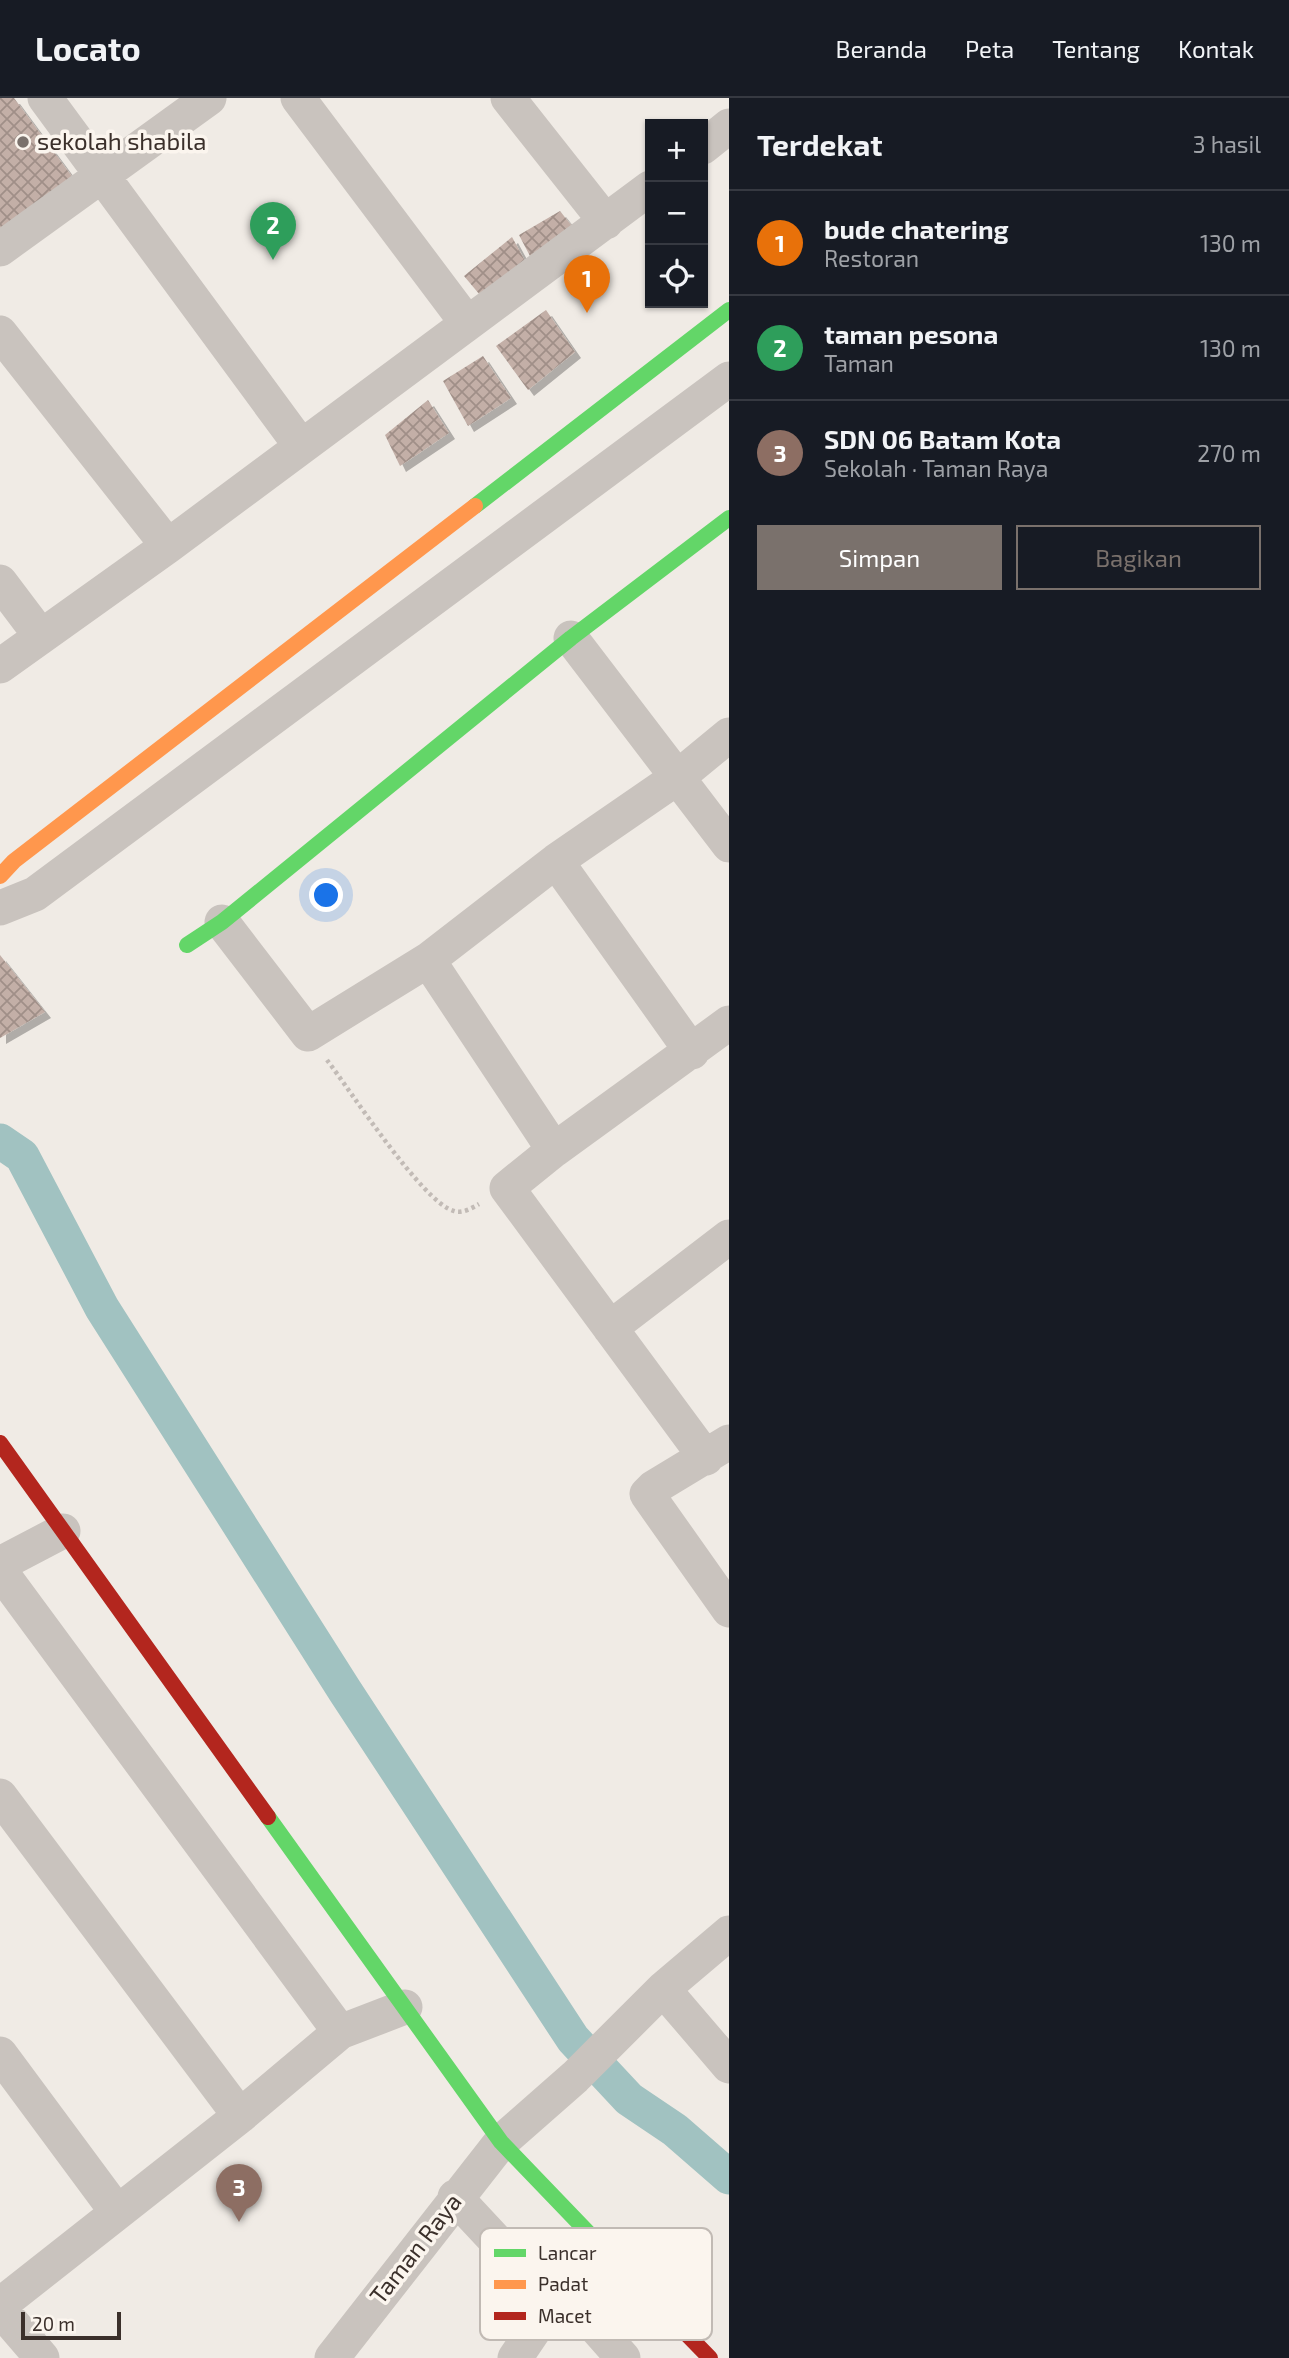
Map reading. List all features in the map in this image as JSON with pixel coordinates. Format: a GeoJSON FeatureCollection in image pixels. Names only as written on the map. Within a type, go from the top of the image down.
{"type":"FeatureCollection","features":[{"type":"Feature","properties":{"kind":"street"},"geometry":{"type":"LineString","coordinates":[[45,98],[301,446]]}},
{"type":"Feature","properties":{"kind":"street"},"geometry":{"type":"LineString","coordinates":[[0,249],[100,174],[209,98]]}},
{"type":"Feature","properties":{"kind":"street"},"geometry":{"type":"LineString","coordinates":[[298,98],[467,323]]}},
{"type":"Feature","properties":{"kind":"street"},"geometry":{"type":"LineString","coordinates":[[508,98],[606,222]]}},
{"type":"Feature","properties":{"kind":"street"},"geometry":{"type":"LineString","coordinates":[[708,143],[729,126]]}},
{"type":"Feature","properties":{"kind":"street"},"geometry":{"type":"LineString","coordinates":[[0,666],[168,546],[645,192]]}},
{"type":"Feature","properties":{"kind":"street"},"geometry":{"type":"LineString","coordinates":[[0,876],[14,861],[729,310]]}},
{"type":"Feature","properties":{"kind":"street"},"geometry":{"type":"LineString","coordinates":[[0,333],[168,546]]}},
{"type":"Feature","properties":{"kind":"street"},"geometry":{"type":"LineString","coordinates":[[0,908],[35,894],[416,614],[436,594],[729,379]]}},
{"type":"Feature","properties":{"kind":"street"},"geometry":{"type":"LineString","coordinates":[[187,944],[222,922],[571,638],[729,518]]}},
{"type":"Feature","properties":{"kind":"street"},"geometry":{"type":"LineString","coordinates":[[409,557],[436,594]]}},
{"type":"Feature","properties":{"kind":"street"},"geometry":{"type":"LineString","coordinates":[[0,582],[40,635]]}},
{"type":"Feature","properties":{"kind":"street"},"geometry":{"type":"LineString","coordinates":[[571,638],[729,845]]}},
{"type":"Feature","properties":{"kind":"street"},"geometry":{"type":"LineString","coordinates":[[222,922],[308,1034],[428,960],[555,860],[678,777],[729,735]]}},
{"type":"Feature","properties":{"kind":"street"},"geometry":{"type":"LineString","coordinates":[[555,860],[692,1052]]}},
{"type":"Feature","properties":{"kind":"street"},"geometry":{"type":"LineString","coordinates":[[428,960],[554,1150]]}},
{"type":"Feature","properties":{"kind":"street"},"geometry":{"type":"LineString","coordinates":[[729,1023],[554,1150],[507,1188],[610,1328],[717,1450],[653,1488],[648,1496],[729,1610]]}},
{"type":"Feature","properties":{"kind":"street"},"geometry":{"type":"LineString","coordinates":[[610,1328],[729,1237]]}},
{"type":"Feature","properties":{"kind":"street"},"geometry":{"type":"LineString","coordinates":[[0,1443],[501,2143],[584,2228]]}},
{"type":"Feature","properties":{"kind":"street"},"geometry":{"type":"LineString","coordinates":[[0,1564],[63,1531]]}},
{"type":"Feature","properties":{"kind":"street"},"geometry":{"type":"LineString","coordinates":[[0,1571],[340,2032]]}},
{"type":"Feature","properties":{"kind":"street"},"geometry":{"type":"LineString","coordinates":[[0,1796],[240,2116]]}},
{"type":"Feature","properties":{"kind":"street","name":"Taman Raya"},"geometry":{"type":"LineString","coordinates":[[332,2358],[455,2197],[501,2143],[575,2077],[663,1989],[729,1933]]}},
{"type":"Feature","properties":{"kind":"street"},"geometry":{"type":"LineString","coordinates":[[663,1989],[729,2066]]}},
{"type":"Feature","properties":{"kind":"street"},"geometry":{"type":"LineString","coordinates":[[42,2358],[0,2307],[240,2116],[340,2032],[405,2007]]}},
{"type":"Feature","properties":{"kind":"street"},"geometry":{"type":"LineString","coordinates":[[0,2054],[117,2212]]}},
{"type":"Feature","properties":{"kind":"street"},"geometry":{"type":"LineString","coordinates":[[455,2197],[484,2228]]}},
{"type":"Feature","properties":{"kind":"street"},"geometry":{"type":"LineString","coordinates":[[515,2358],[527,2340]]}},
{"type":"Feature","properties":{"kind":"street"},"geometry":{"type":"LineString","coordinates":[[607,2340],[623,2358]]}},
{"type":"Feature","properties":{"kind":"street"},"geometry":{"type":"LineString","coordinates":[[693,2340],[710,2358]]}},
{"type":"Feature","properties":{"kind":"path"},"geometry":{"type":"LineString","coordinates":[[308,1034],[413,1175],[439,1203],[455,1212],[468,1210],[507,1188]]}},
{"type":"Feature","properties":{"kind":"building","name":"sekolah shabila"},"geometry":{"type":"Polygon","coordinates":[[[0,98],[14,98],[79,186],[0,236],[0,98]]]}},
{"type":"Feature","properties":{"kind":"building"},"geometry":{"type":"Polygon","coordinates":[[[560,211],[579,235],[531,258],[519,235],[560,211]]]}},
{"type":"Feature","properties":{"kind":"building"},"geometry":{"type":"Polygon","coordinates":[[[512,237],[530,270],[485,301],[464,276],[512,237]]]}},
{"type":"Feature","properties":{"kind":"building"},"geometry":{"type":"Polygon","coordinates":[[[546,310],[575,352],[528,390],[496,346],[546,310]]]}},
{"type":"Feature","properties":{"kind":"building"},"geometry":{"type":"Polygon","coordinates":[[[483,356],[511,398],[468,426],[443,381],[483,356]]]}},
{"type":"Feature","properties":{"kind":"building"},"geometry":{"type":"Polygon","coordinates":[[[428,400],[449,433],[400,466],[385,435],[428,400]]]}},
{"type":"Feature","properties":{"kind":"building"},"geometry":{"type":"Polygon","coordinates":[[[0,955],[45,1012],[0,1038],[0,955]]]}},
{"type":"Feature","properties":{"kind":"waterway"},"geometry":{"type":"LineString","coordinates":[[0,1141],[22,1156],[102,1308],[345,1691],[573,2039],[629,2099],[675,2130],[729,2177]]}},
{"type":"Feature","properties":{"kind":"traffic: fast"},"geometry":{"type":"LineString","coordinates":[[475,506],[729,310]]}},
{"type":"Feature","properties":{"kind":"traffic: fast"},"geometry":{"type":"LineString","coordinates":[[187,945],[222,922],[571,638],[729,518]]}},
{"type":"Feature","properties":{"kind":"traffic: fast"},"geometry":{"type":"LineString","coordinates":[[268,1817],[501,2142],[584,2228]]}},
{"type":"Feature","properties":{"kind":"traffic: slow"},"geometry":{"type":"LineString","coordinates":[[0,876],[14,861],[475,506]]}},
{"type":"Feature","properties":{"kind":"traffic: jam"},"geometry":{"type":"LineString","coordinates":[[0,1443],[268,1817]]}},
{"type":"Feature","properties":{"kind":"traffic: jam"},"geometry":{"type":"LineString","coordinates":[[692,2340],[710,2358]]}},
{"type":"Feature","properties":{"kind":"place","name":"sekolah shabila"},"geometry":{"type":"Point","coordinates":[23,142]}},
{"type":"Feature","properties":{"kind":"place","name":"taman pesona"},"geometry":{"type":"Point","coordinates":[273,260]}},
{"type":"Feature","properties":{"kind":"place","name":"bude chatering"},"geometry":{"type":"Point","coordinates":[587,313]}},
{"type":"Feature","properties":{"kind":"place","name":"SDN 06 Batam Kota"},"geometry":{"type":"Point","coordinates":[239,2222]}}]}
